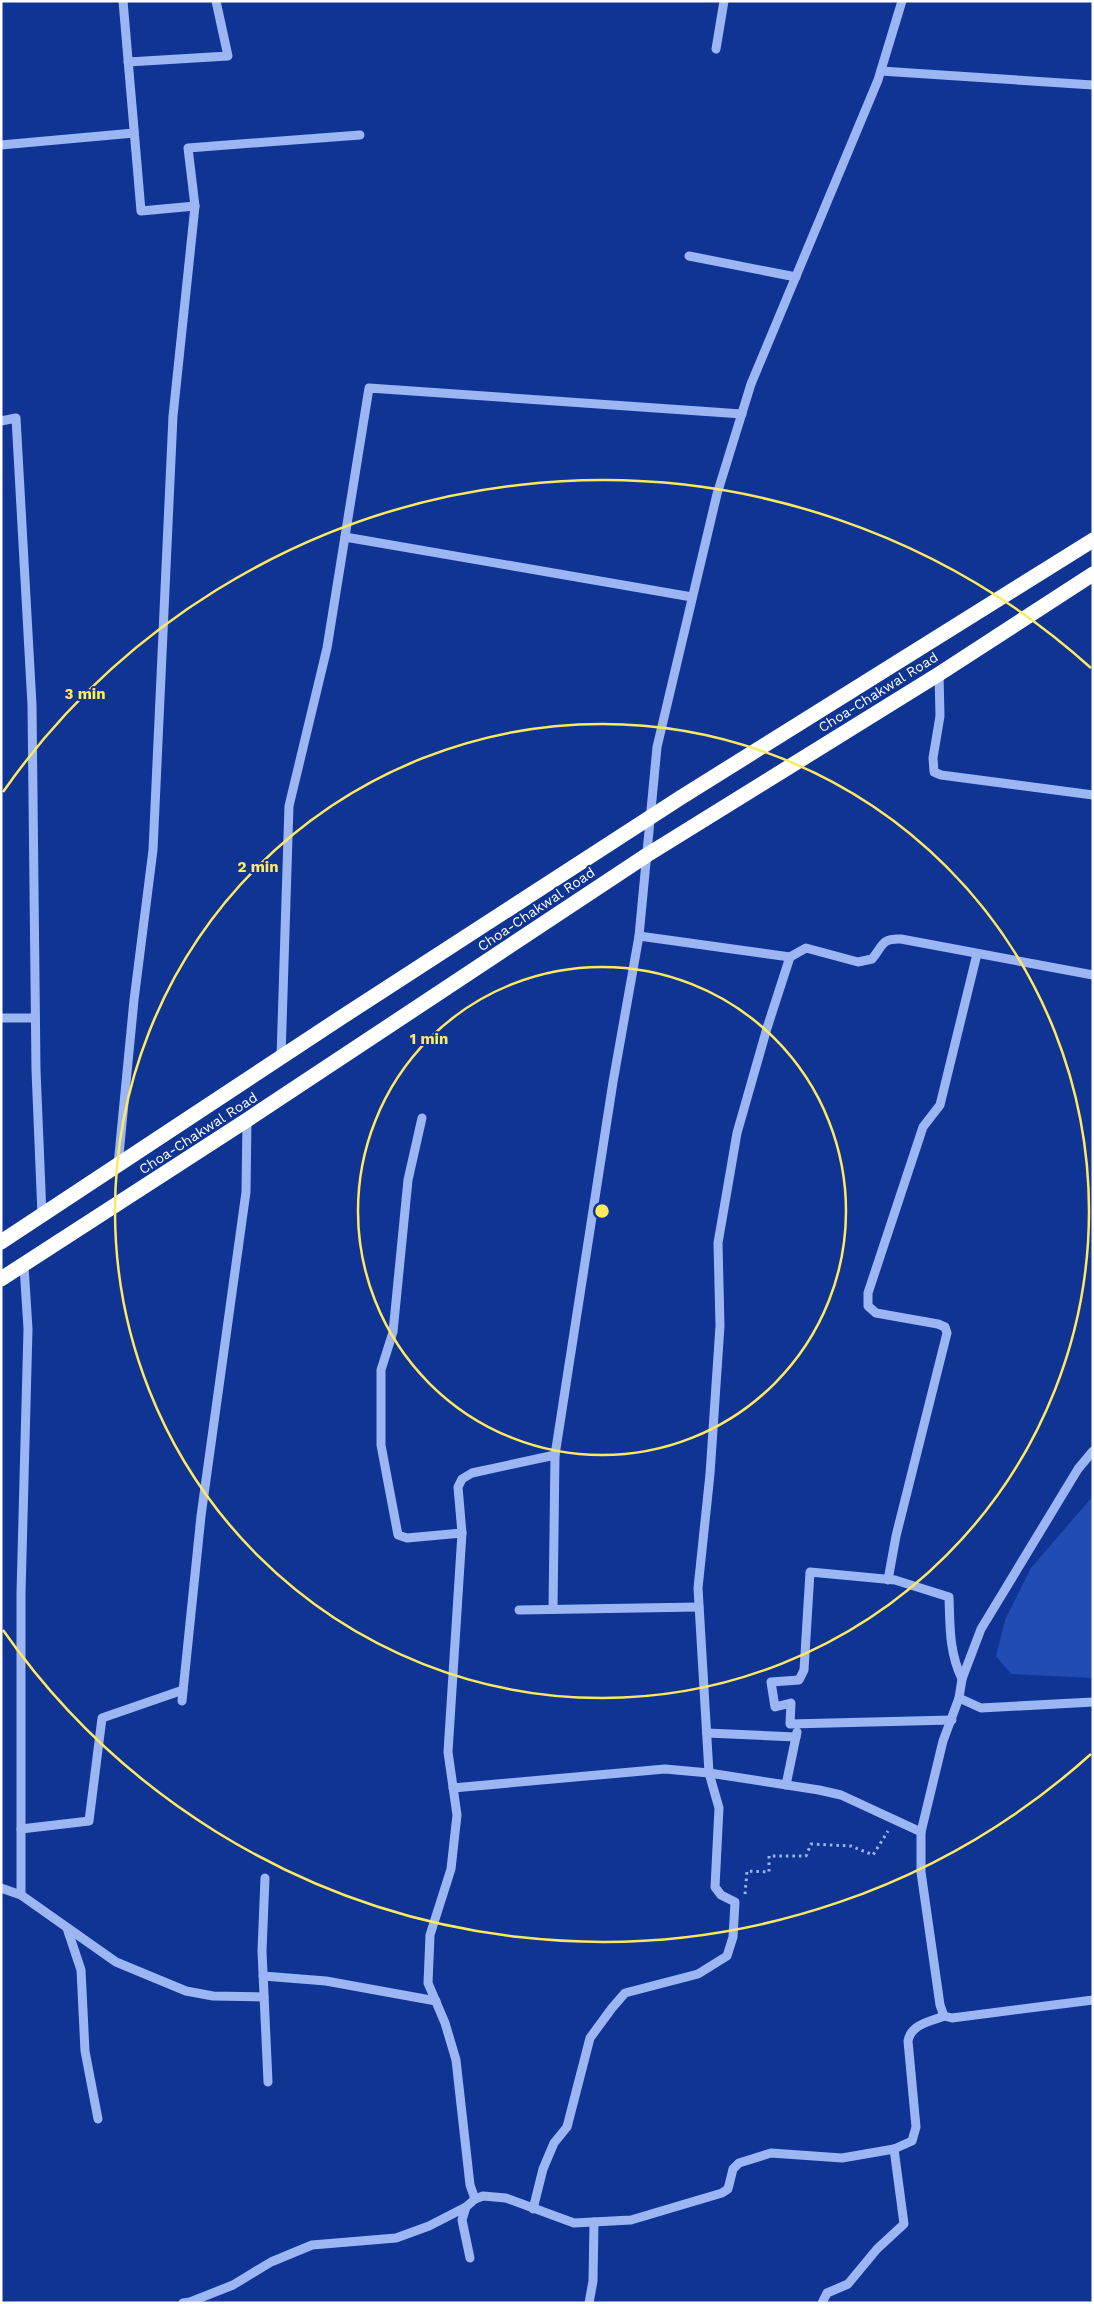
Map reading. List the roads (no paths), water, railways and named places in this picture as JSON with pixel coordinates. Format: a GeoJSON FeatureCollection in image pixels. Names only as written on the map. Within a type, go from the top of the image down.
{"type":"FeatureCollection","features":[{"type":"Feature","properties":{"kind":"highway"},"geometry":{"type":"LineString","coordinates":[[1,1242],[281,1057],[650,818],[1093,540]]}},
{"type":"Feature","properties":{"kind":"highway","name":"Choa-Chakwal Road"},"geometry":{"type":"LineString","coordinates":[[1,1279],[24,1266],[247,1120],[647,855],[939,674],[1093,574]]}},
{"type":"Feature","properties":{"kind":"street"},"geometry":{"type":"LineString","coordinates":[[123,1],[141,211],[195,206]]}},
{"type":"Feature","properties":{"kind":"street"},"geometry":{"type":"LineString","coordinates":[[128,62],[228,56],[216,1]]}},
{"type":"Feature","properties":{"kind":"street"},"geometry":{"type":"LineString","coordinates":[[716,48],[724,1]]}},
{"type":"Feature","properties":{"kind":"street"},"geometry":{"type":"LineString","coordinates":[[553,1609],[555,1455],[613,1082],[639,936],[656,747],[717,494],[751,384],[881,71],[902,1]]}},
{"type":"Feature","properties":{"kind":"street"},"geometry":{"type":"LineString","coordinates":[[881,71],[1093,85]]}},
{"type":"Feature","properties":{"kind":"street"},"geometry":{"type":"LineString","coordinates":[[1,145],[134,132]]}},
{"type":"Feature","properties":{"kind":"street"},"geometry":{"type":"LineString","coordinates":[[118,1164],[134,1000],[152,850],[173,416],[195,206],[188,148],[360,135]]}},
{"type":"Feature","properties":{"kind":"street"},"geometry":{"type":"LineString","coordinates":[[689,256],[796,277]]}},
{"type":"Feature","properties":{"kind":"street"},"geometry":{"type":"LineString","coordinates":[[281,1057],[289,806],[327,648],[369,388],[742,414]]}},
{"type":"Feature","properties":{"kind":"street"},"geometry":{"type":"LineString","coordinates":[[1,420],[16,418],[30,666],[35,1018],[39,1193],[42,1215]]}},
{"type":"Feature","properties":{"kind":"street"},"geometry":{"type":"LineString","coordinates":[[345,537],[692,598]]}},
{"type":"Feature","properties":{"kind":"street"},"geometry":{"type":"LineString","coordinates":[[939,674],[940,716],[933,758],[934,772],[941,775],[1093,795]]}},
{"type":"Feature","properties":{"kind":"street"},"geometry":{"type":"LineString","coordinates":[[639,936],[790,957],[806,948],[858,962],[872,959],[883,942],[891,938],[1093,975]]}},
{"type":"Feature","properties":{"kind":"street"},"geometry":{"type":"LineString","coordinates":[[888,1580],[896,1536],[947,1333],[945,1327],[938,1324],[876,1313],[868,1306],[868,1294],[922,1127],[940,1105],[977,954]]}},
{"type":"Feature","properties":{"kind":"street"},"geometry":{"type":"LineString","coordinates":[[533,2209],[543,2169],[554,2143],[567,2127],[590,2038],[625,1993],[698,1974],[727,1956],[733,1936],[735,1902],[722,1895],[715,1887],[719,1808],[709,1773],[698,1588],[710,1474],[720,1326],[718,1243],[737,1133],[767,1028],[790,957]]}},
{"type":"Feature","properties":{"kind":"street"},"geometry":{"type":"LineString","coordinates":[[1,1018],[35,1018]]}},
{"type":"Feature","properties":{"kind":"street"},"geometry":{"type":"LineString","coordinates":[[422,1118],[408,1180],[393,1332],[381,1370],[381,1445],[398,1535],[407,1538],[462,1533]]}},
{"type":"Feature","properties":{"kind":"street"},"geometry":{"type":"LineString","coordinates":[[182,1701],[203,1497],[246,1192],[247,1120]]}},
{"type":"Feature","properties":{"kind":"street"},"geometry":{"type":"LineString","coordinates":[[20,1895],[21,1592],[28,1329],[24,1266]]}},
{"type":"Feature","properties":{"kind":"street"},"geometry":{"type":"LineString","coordinates":[[944,2016],[940,2005],[921,1872],[921,1832],[943,1741],[959,1698],[962,1679],[982,1629],[1078,1469],[1093,1451]]}},
{"type":"Feature","properties":{"kind":"street"},"geometry":{"type":"LineString","coordinates":[[475,2199],[470,2185],[456,2060],[445,2023],[428,1983],[430,1934],[451,1869],[457,1815],[448,1752],[462,1533],[458,1487],[462,1479],[472,1473],[555,1455]]}},
{"type":"Feature","properties":{"kind":"street"},"geometry":{"type":"LineString","coordinates":[[952,1720],[790,1724],[791,1703],[775,1707],[771,1682],[799,1680],[804,1670],[810,1572],[888,1580],[949,1596],[950,1642],[954,1662],[962,1679]]}},
{"type":"Feature","properties":{"kind":"street"},"geometry":{"type":"LineString","coordinates":[[519,1610],[699,1607]]}},
{"type":"Feature","properties":{"kind":"street"},"geometry":{"type":"LineString","coordinates":[[21,1829],[89,1821],[102,1718],[184,1690]]}},
{"type":"Feature","properties":{"kind":"street"},"geometry":{"type":"LineString","coordinates":[[959,1698],[982,1708],[1093,1702]]}},
{"type":"Feature","properties":{"kind":"street"},"geometry":{"type":"LineString","coordinates":[[786,1785],[798,1725]]}},
{"type":"Feature","properties":{"kind":"street"},"geometry":{"type":"LineString","coordinates":[[707,1733],[796,1737]]}},
{"type":"Feature","properties":{"kind":"street"},"geometry":{"type":"LineString","coordinates":[[453,1788],[665,1769],[709,1773],[841,1795],[921,1832]]}},
{"type":"Feature","properties":{"kind":"street"},"geometry":{"type":"LineString","coordinates":[[264,1878],[263,1976],[268,2082]]}},
{"type":"Feature","properties":{"kind":"street"},"geometry":{"type":"LineString","coordinates":[[1,1888],[20,1895],[116,1962],[186,1991],[213,1996],[264,1997]]}},
{"type":"Feature","properties":{"kind":"street"},"geometry":{"type":"LineString","coordinates":[[67,1928],[81,1970],[86,2051],[98,2118]]}},
{"type":"Feature","properties":{"kind":"street"},"geometry":{"type":"LineString","coordinates":[[263,1976],[326,1981],[436,2001]]}},
{"type":"Feature","properties":{"kind":"street"},"geometry":{"type":"LineString","coordinates":[[182,2303],[190,2302],[233,2285],[271,2262],[312,2245],[396,2238],[428,2226],[466,2207],[482,2196],[506,2198],[574,2223],[631,2220],[722,2193],[728,2189],[733,2169],[739,2163],[771,2153],[842,2158],[894,2149],[912,2141],[916,2127],[908,2041],[909,2034],[916,2027],[944,2016],[952,2018],[1093,2000]]}},
{"type":"Feature","properties":{"kind":"street"},"geometry":{"type":"LineString","coordinates":[[822,2303],[827,2293],[848,2284],[877,2249],[904,2224],[894,2149]]}},
{"type":"Feature","properties":{"kind":"street"},"geometry":{"type":"LineString","coordinates":[[466,2207],[462,2220],[470,2258]]}},
{"type":"Feature","properties":{"kind":"street"},"geometry":{"type":"LineString","coordinates":[[590,2303],[593,2281],[594,2222]]}}]}
